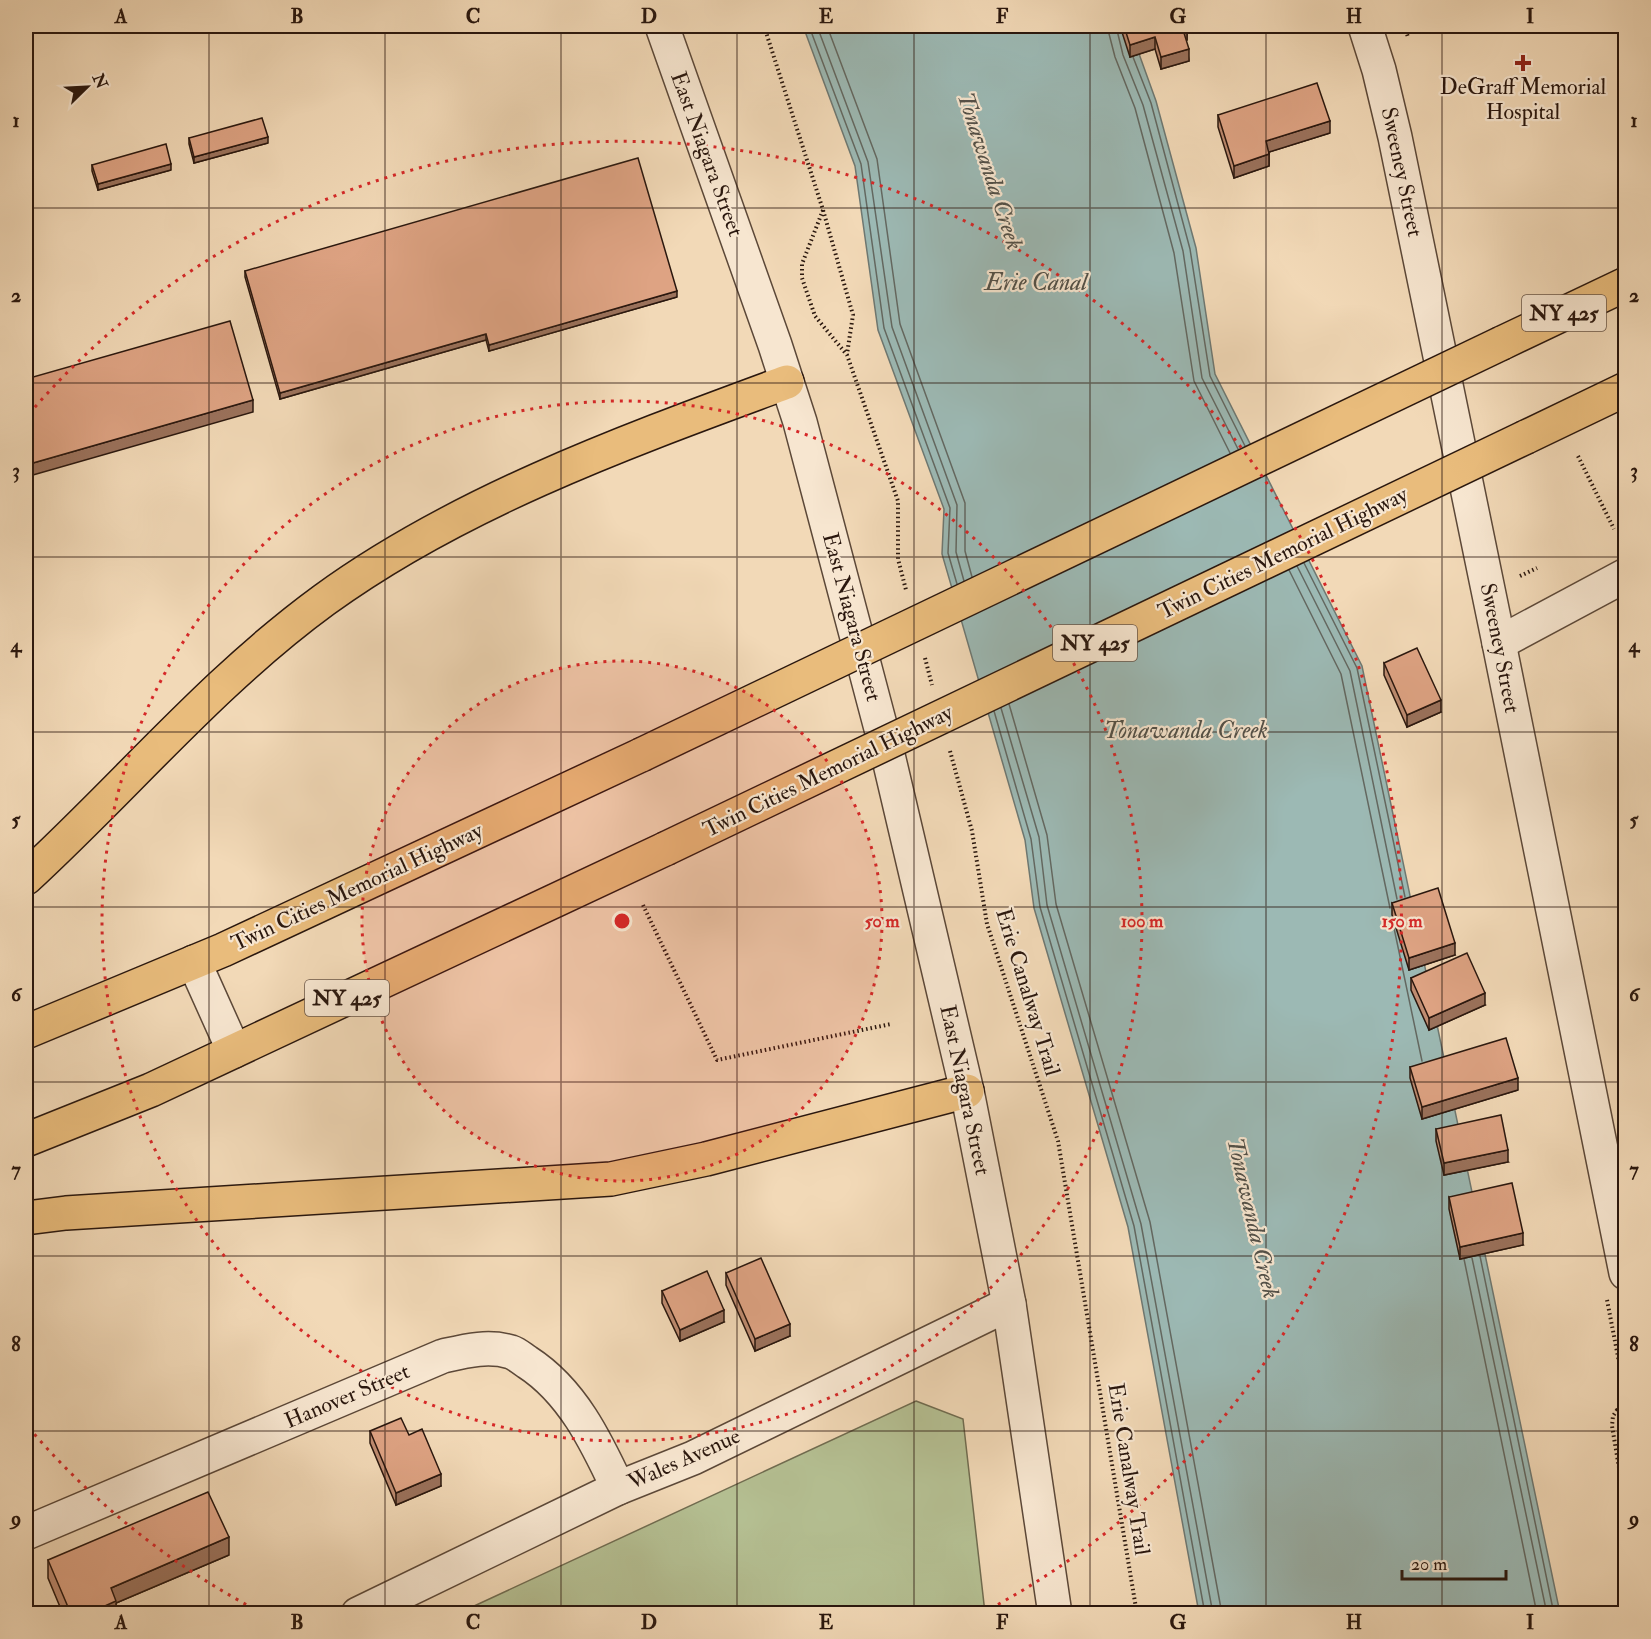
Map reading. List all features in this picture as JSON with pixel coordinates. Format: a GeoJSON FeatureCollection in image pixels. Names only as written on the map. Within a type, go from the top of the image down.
{"type":"FeatureCollection","features":[{"type":"Feature","properties":{"kind":"main road","name":"Twin Cities Memorial Highway"},"geometry":{"type":"LineString","coordinates":[[26,1032],[194,962],[642,754],[1626,284]]}},
{"type":"Feature","properties":{"kind":"main road"},"geometry":{"type":"LineString","coordinates":[[26,878],[154,749],[252,657],[324,600],[399,550],[510,493],[659,430],[787,382]]}},
{"type":"Feature","properties":{"kind":"main road","name":"Twin Cities Memorial Highway"},"geometry":{"type":"LineString","coordinates":[[26,1140],[151,1090],[665,849],[1626,389]]}},
{"type":"Feature","properties":{"kind":"main road"},"geometry":{"type":"LineString","coordinates":[[26,1218],[66,1213],[611,1179],[706,1159],[967,1091]]}},
{"type":"Feature","properties":{"kind":"street","name":"East Niagara Street"},"geometry":{"type":"LineString","coordinates":[[662,26],[800,422],[888,755],[967,1091],[1009,1304],[1056,1614]]}},
{"type":"Feature","properties":{"kind":"street","name":"Sweeney Street"},"geometry":{"type":"LineString","coordinates":[[1365,26],[1379,70],[1395,137],[1626,1273]]}},
{"type":"Feature","properties":{"kind":"street"},"geometry":{"type":"LineString","coordinates":[[1499,643],[1626,575]]}},
{"type":"Feature","properties":{"kind":"street"},"geometry":{"type":"LineString","coordinates":[[194,962],[234,1051]]}},
{"type":"Feature","properties":{"kind":"street","name":"Wales Avenue"},"geometry":{"type":"LineString","coordinates":[[358,1614],[618,1488],[693,1458],[1009,1304]]}},
{"type":"Feature","properties":{"kind":"street","name":"Hanover Street"},"geometry":{"type":"LineString","coordinates":[[26,1533],[443,1356],[479,1348],[512,1352],[538,1369],[569,1400],[600,1448],[618,1488]]}},
{"type":"Feature","properties":{"kind":"path"},"geometry":{"type":"LineString","coordinates":[[764,26],[823,210],[853,315],[847,355]]}},
{"type":"Feature","properties":{"kind":"path"},"geometry":{"type":"LineString","coordinates":[[823,210],[802,264],[802,278],[815,316],[847,355],[898,501],[898,559],[907,593]]}},
{"type":"Feature","properties":{"kind":"path"},"geometry":{"type":"LineString","coordinates":[[1578,456],[1614,529]]}},
{"type":"Feature","properties":{"kind":"path"},"geometry":{"type":"LineString","coordinates":[[1520,576],[1538,568]]}},
{"type":"Feature","properties":{"kind":"path"},"geometry":{"type":"LineString","coordinates":[[922,650],[935,695]]}},
{"type":"Feature","properties":{"kind":"path","name":"Erie Canalway Trail"},"geometry":{"type":"LineString","coordinates":[[947,740],[972,831],[987,924],[1058,1141],[1137,1614]]}},
{"type":"Feature","properties":{"kind":"path"},"geometry":{"type":"LineString","coordinates":[[643,904],[717,1060],[891,1023]]}},
{"type":"Feature","properties":{"kind":"path"},"geometry":{"type":"LineString","coordinates":[[1626,1408],[1617,1410],[1613,1416],[1612,1426],[1626,1509]]}},
{"type":"Feature","properties":{"kind":"green space"},"geometry":{"type":"Polygon","coordinates":[[[916,1401],[963,1419],[985,1613],[459,1613],[916,1401]]]}},
{"type":"Feature","properties":{"kind":"water","name":"Tonawanda Creek"},"geometry":{"type":"Polygon","coordinates":[[[803,26],[1129,26],[1156,101],[1196,248],[1215,374],[1362,666],[1560,1613],[1199,1613],[1128,1227],[1034,908],[1025,840],[942,554],[944,509],[878,330],[855,166],[803,26]]]}},
{"type":"Feature","properties":{"kind":"building"},"geometry":{"type":"Polygon","coordinates":[[[1124,26],[1187,26],[1183,30],[1189,49],[1161,57],[1155,37],[1130,45],[1124,26]]]}},
{"type":"Feature","properties":{"kind":"building"},"geometry":{"type":"Polygon","coordinates":[[[1317,83],[1330,121],[1266,141],[1269,154],[1234,166],[1218,115],[1317,83]]]}},
{"type":"Feature","properties":{"kind":"building"},"geometry":{"type":"Polygon","coordinates":[[[262,118],[268,137],[194,157],[189,138],[262,118]]]}},
{"type":"Feature","properties":{"kind":"building"},"geometry":{"type":"Polygon","coordinates":[[[166,144],[171,164],[98,184],[92,165],[166,144]]]}},
{"type":"Feature","properties":{"kind":"building"},"geometry":{"type":"Polygon","coordinates":[[[638,158],[677,291],[489,345],[486,334],[280,393],[245,271],[638,158]]]}},
{"type":"Feature","properties":{"kind":"building"},"geometry":{"type":"Polygon","coordinates":[[[230,321],[253,400],[26,465],[26,379],[230,321]]]}},
{"type":"Feature","properties":{"kind":"building"},"geometry":{"type":"Polygon","coordinates":[[[1417,648],[1441,700],[1407,715],[1384,663],[1417,648]]]}},
{"type":"Feature","properties":{"kind":"building"},"geometry":{"type":"Polygon","coordinates":[[[1438,888],[1455,943],[1409,958],[1392,903],[1438,888]]]}},
{"type":"Feature","properties":{"kind":"building"},"geometry":{"type":"Polygon","coordinates":[[[1467,953],[1485,993],[1429,1018],[1411,978],[1467,953]]]}},
{"type":"Feature","properties":{"kind":"building"},"geometry":{"type":"Polygon","coordinates":[[[1506,1038],[1518,1078],[1422,1107],[1410,1067],[1506,1038]]]}},
{"type":"Feature","properties":{"kind":"building"},"geometry":{"type":"Polygon","coordinates":[[[1501,1115],[1508,1150],[1444,1163],[1436,1129],[1501,1115]]]}},
{"type":"Feature","properties":{"kind":"building"},"geometry":{"type":"Polygon","coordinates":[[[1512,1183],[1523,1233],[1460,1247],[1449,1197],[1512,1183]]]}},
{"type":"Feature","properties":{"kind":"building"},"geometry":{"type":"Polygon","coordinates":[[[761,1258],[790,1324],[755,1339],[726,1273],[761,1258]]]}},
{"type":"Feature","properties":{"kind":"building"},"geometry":{"type":"Polygon","coordinates":[[[707,1271],[724,1310],[680,1330],[662,1291],[707,1271]]]}},
{"type":"Feature","properties":{"kind":"building"},"geometry":{"type":"Polygon","coordinates":[[[401,1418],[409,1435],[422,1429],[441,1474],[396,1493],[370,1431],[401,1418]]]}},
{"type":"Feature","properties":{"kind":"building"},"geometry":{"type":"Polygon","coordinates":[[[208,1492],[229,1537],[111,1588],[116,1601],[87,1614],[71,1614],[48,1560],[208,1492]]]}},
{"type":"Feature","properties":{"kind":"place","name":"DeGraff Memorial Hospital"},"geometry":{"type":"Point","coordinates":[1523,63]}},
{"type":"Feature","properties":{"kind":"water label","name":"Erie Canal"},"geometry":{"type":"Point","coordinates":[1036,282]}}]}
